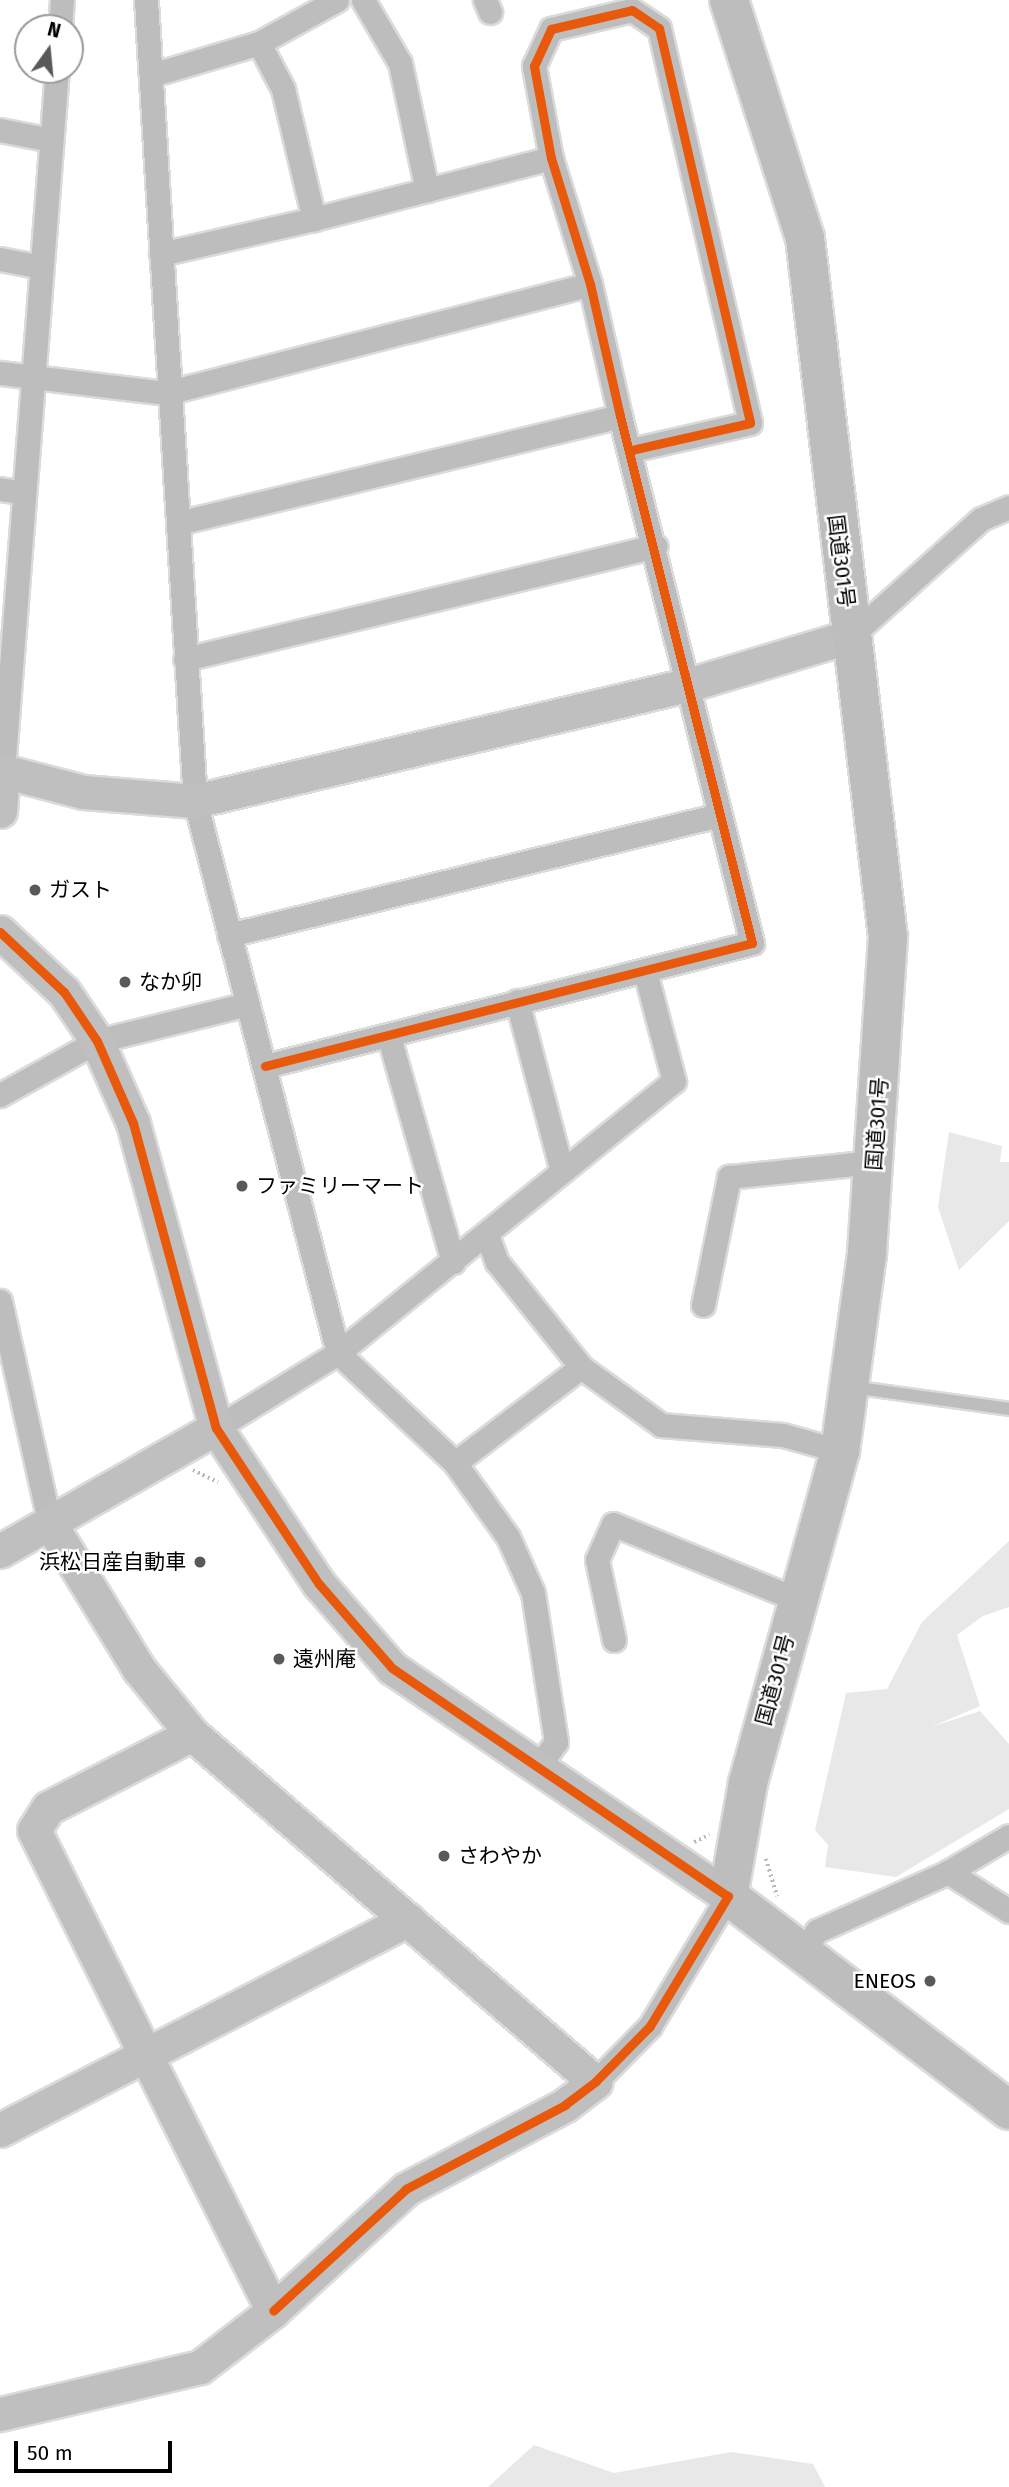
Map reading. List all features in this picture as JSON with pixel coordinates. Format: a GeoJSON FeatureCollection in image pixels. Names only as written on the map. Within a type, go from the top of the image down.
{"type":"FeatureCollection","features":[{"type":"Feature","properties":{"kind":"highway","name":"国道301号"},"geometry":{"type":"LineString","coordinates":[[728,1896],[748,1783],[841,1451],[851,1387],[874,1162],[888,937],[850,636],[805,238],[729,0]]}},
{"type":"Feature","properties":{"kind":"highway"},"geometry":{"type":"LineString","coordinates":[[728,1896],[1009,2110]]}},
{"type":"Feature","properties":{"kind":"street"},"geometry":{"type":"LineString","coordinates":[[146,0],[155,74],[166,393],[178,523],[184,659],[195,801],[338,1353],[455,1463],[508,1536],[533,1593],[556,1742],[537,1768]]}},
{"type":"Feature","properties":{"kind":"street"},"geometry":{"type":"LineString","coordinates":[[155,74],[259,43],[337,0]]}},
{"type":"Feature","properties":{"kind":"street"},"geometry":{"type":"LineString","coordinates":[[363,0],[400,63],[427,190]]}},
{"type":"Feature","properties":{"kind":"street"},"geometry":{"type":"LineString","coordinates":[[265,1066],[389,1037],[517,1001],[752,943],[719,815],[691,684],[620,416],[590,284],[551,158],[534,66],[551,29],[632,10],[659,28],[750,423],[631,450]]}},
{"type":"Feature","properties":{"kind":"street"},"geometry":{"type":"LineString","coordinates":[[259,43],[283,89],[314,219]]}},
{"type":"Feature","properties":{"kind":"street"},"geometry":{"type":"LineString","coordinates":[[0,811],[7,615],[24,494],[56,84]]}},
{"type":"Feature","properties":{"kind":"street"},"geometry":{"type":"LineString","coordinates":[[0,130],[51,140]]}},
{"type":"Feature","properties":{"kind":"street"},"geometry":{"type":"LineString","coordinates":[[161,254],[314,219],[551,158]]}},
{"type":"Feature","properties":{"kind":"street"},"geometry":{"type":"LineString","coordinates":[[0,259],[41,267]]}},
{"type":"Feature","properties":{"kind":"street"},"geometry":{"type":"LineString","coordinates":[[0,373],[33,380],[166,393],[590,284]]}},
{"type":"Feature","properties":{"kind":"street"},"geometry":{"type":"LineString","coordinates":[[178,523],[620,416]]}},
{"type":"Feature","properties":{"kind":"street"},"geometry":{"type":"LineString","coordinates":[[0,489],[24,494]]}},
{"type":"Feature","properties":{"kind":"street"},"geometry":{"type":"LineString","coordinates":[[3,771],[83,792],[195,801],[691,684],[850,636],[981,519],[1009,507]]}},
{"type":"Feature","properties":{"kind":"street"},"geometry":{"type":"LineString","coordinates":[[184,659],[656,547]]}},
{"type":"Feature","properties":{"kind":"street"},"geometry":{"type":"LineString","coordinates":[[229,934],[719,815]]}},
{"type":"Feature","properties":{"kind":"street"},"geometry":{"type":"LineString","coordinates":[[0,932],[64,992],[97,1041],[133,1123],[216,1428],[319,1584],[377,1653],[537,1768],[728,1896],[650,2026],[595,2082],[565,2105],[406,2189],[273,2311],[178,2378],[0,2414]]}},
{"type":"Feature","properties":{"kind":"street"},"geometry":{"type":"LineString","coordinates":[[0,1551],[216,1428],[338,1353],[674,1081],[645,971]]}},
{"type":"Feature","properties":{"kind":"street"},"geometry":{"type":"LineString","coordinates":[[517,1001],[562,1171]]}},
{"type":"Feature","properties":{"kind":"street"},"geometry":{"type":"LineString","coordinates":[[0,1095],[97,1041],[248,1004]]}},
{"type":"Feature","properties":{"kind":"street"},"geometry":{"type":"LineString","coordinates":[[389,1037],[453,1262]]}},
{"type":"Feature","properties":{"kind":"street"},"geometry":{"type":"LineString","coordinates":[[703,1305],[729,1177],[874,1162]]}},
{"type":"Feature","properties":{"kind":"street"},"geometry":{"type":"LineString","coordinates":[[487,1235],[497,1262],[581,1367],[661,1425],[783,1435],[841,1451]]}},
{"type":"Feature","properties":{"kind":"street"},"geometry":{"type":"LineString","coordinates":[[0,1301],[50,1524],[139,1669],[192,1734],[595,2082]]}},
{"type":"Feature","properties":{"kind":"street"},"geometry":{"type":"LineString","coordinates":[[455,1463],[581,1367]]}},
{"type":"Feature","properties":{"kind":"street"},"geometry":{"type":"LineString","coordinates":[[614,1640],[597,1560],[613,1524],[798,1600]]}},
{"type":"Feature","properties":{"kind":"street"},"geometry":{"type":"LineString","coordinates":[[192,1734],[48,1808],[34,1830],[273,2311]]}},
{"type":"Feature","properties":{"kind":"street"},"geometry":{"type":"LineString","coordinates":[[802,1953],[817,1931],[948,1872],[1009,1836]]}},
{"type":"Feature","properties":{"kind":"street"},"geometry":{"type":"LineString","coordinates":[[948,1872],[1009,1911]]}},
{"type":"Feature","properties":{"kind":"street"},"geometry":{"type":"LineString","coordinates":[[0,2130],[146,2058],[408,1919]]}},
{"type":"Feature","properties":{"kind":"lane"},"geometry":{"type":"LineString","coordinates":[[851,1387],[1009,1409]]}},
{"type":"Feature","properties":{"kind":"path"},"geometry":{"type":"LineString","coordinates":[[686,1846],[714,1832]]}},
{"type":"Feature","properties":{"kind":"path"},"geometry":{"type":"LineString","coordinates":[[761,1844],[781,1910]]}},
{"type":"Feature","properties":{"kind":"shaded area"},"geometry":{"type":"Polygon","coordinates":[[[949,1132],[1002,1146],[1000,1162],[1009,1162],[1009,1221],[959,1270],[938,1207],[949,1132]]]}},
{"type":"Feature","properties":{"kind":"shaded area"},"geometry":{"type":"Polygon","coordinates":[[[1009,1541],[1009,1607],[983,1616],[957,1635],[980,1706],[931,1727],[980,1711],[1009,1744],[1009,1809],[896,1877],[825,1867],[828,1845],[815,1830],[846,1693],[887,1689],[922,1622],[1009,1541]]]}},
{"type":"Feature","properties":{"kind":"shaded area"},"geometry":{"type":"Polygon","coordinates":[[[534,2445],[614,2473],[731,2452],[813,2464],[825,2487],[488,2487],[534,2445]]]}},
{"type":"Feature","properties":{"kind":"cycle path"},"geometry":{"type":"LineString","coordinates":[[265,1066],[752,943],[620,416],[590,284],[551,158],[534,66],[551,29],[632,10],[659,28],[750,423],[631,450]]}},
{"type":"Feature","properties":{"kind":"cycle path"},"geometry":{"type":"LineString","coordinates":[[0,932],[64,992],[97,1041],[133,1123],[216,1428],[319,1584],[392,1668],[728,1896],[650,2026],[595,2082],[565,2105],[406,2189],[273,2311]]}},
{"type":"Feature","properties":{"kind":"place","name":"ガスト"},"geometry":{"type":"Point","coordinates":[35,890]}},
{"type":"Feature","properties":{"kind":"place","name":"なか卯"},"geometry":{"type":"Point","coordinates":[125,982]}},
{"type":"Feature","properties":{"kind":"place","name":"ファミリーマート"},"geometry":{"type":"Point","coordinates":[242,1186]}},
{"type":"Feature","properties":{"kind":"place","name":"浜松日産自動車"},"geometry":{"type":"Point","coordinates":[200,1562]}},
{"type":"Feature","properties":{"kind":"place","name":"遠州庵"},"geometry":{"type":"Point","coordinates":[279,1659]}},
{"type":"Feature","properties":{"kind":"place","name":"さわやか"},"geometry":{"type":"Point","coordinates":[444,1856]}},
{"type":"Feature","properties":{"kind":"place","name":"ENEOS"},"geometry":{"type":"Point","coordinates":[930,1981]}}]}
